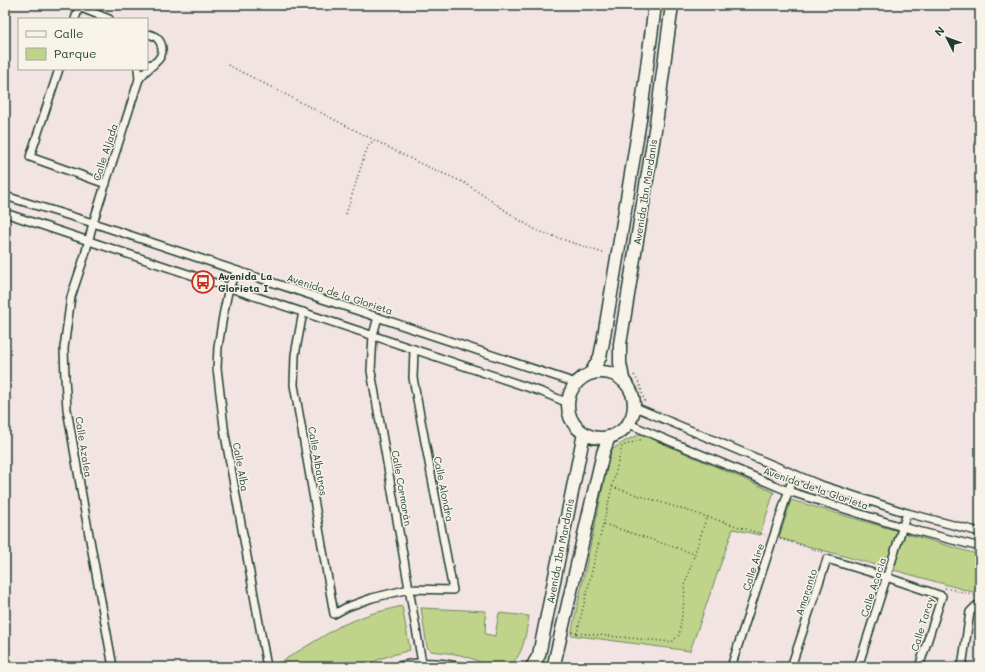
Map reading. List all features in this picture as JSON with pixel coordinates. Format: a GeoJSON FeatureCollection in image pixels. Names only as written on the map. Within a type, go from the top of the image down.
{"type":"FeatureCollection","features":[{"type":"Feature","properties":{"kind":"main road","name":"Avenida Ibn Mardanis"},"geometry":{"type":"LineString","coordinates":[[591,373],[600,357],[618,257],[640,120],[655,5]]}},
{"type":"Feature","properties":{"kind":"main road","name":"Avenida Ibn Mardanis"},"geometry":{"type":"LineString","coordinates":[[628,376],[620,364],[620,344],[656,124],[672,5]]}},
{"type":"Feature","properties":{"kind":"main road"},"geometry":{"type":"LineString","coordinates":[[602,371],[628,376],[634,396],[635,407],[629,424],[616,435],[600,438],[592,437],[577,428],[569,412],[568,402],[570,392],[576,383],[591,373],[602,371]]}},
{"type":"Feature","properties":{"kind":"main road","name":"Avenida Ibn Mardanis"},"geometry":{"type":"LineString","coordinates":[[532,667],[539,655],[584,433]]}},
{"type":"Feature","properties":{"kind":"main road","name":"Avenida Ibn Mardanis"},"geometry":{"type":"LineString","coordinates":[[554,667],[561,631],[603,453],[609,437]]}},
{"type":"Feature","properties":{"kind":"street"},"geometry":{"type":"LineString","coordinates":[[75,18],[79,7],[106,18]]}},
{"type":"Feature","properties":{"kind":"street"},"geometry":{"type":"LineString","coordinates":[[148,34],[156,37],[162,45],[161,55],[158,60],[151,64]]}},
{"type":"Feature","properties":{"kind":"street"},"geometry":{"type":"LineString","coordinates":[[59,70],[30,157],[106,184]]}},
{"type":"Feature","properties":{"kind":"street"},"geometry":{"type":"LineString","coordinates":[[138,70],[139,79]]}},
{"type":"Feature","properties":{"kind":"street"},"geometry":{"type":"LineString","coordinates":[[139,79],[147,70]]}},
{"type":"Feature","properties":{"kind":"street","name":"Calle Aljada"},"geometry":{"type":"LineString","coordinates":[[91,231],[139,79]]}},
{"type":"Feature","properties":{"kind":"street","name":"Avenida de la Glorieta"},"geometry":{"type":"LineString","coordinates":[[5,196],[93,223],[576,383]]}},
{"type":"Feature","properties":{"kind":"street"},"geometry":{"type":"LineString","coordinates":[[5,213],[373,335],[568,402]]}},
{"type":"Feature","properties":{"kind":"street","name":"Calle Azalea"},"geometry":{"type":"LineString","coordinates":[[91,231],[85,255],[71,297],[64,348],[65,378],[67,409],[113,667]]}},
{"type":"Feature","properties":{"kind":"street","name":"Calle Alba"},"geometry":{"type":"LineString","coordinates":[[237,271],[229,287],[223,316],[218,347],[218,375],[225,435],[267,667]]}},
{"type":"Feature","properties":{"kind":"street","name":"Calle Albatros"},"geometry":{"type":"LineString","coordinates":[[303,312],[295,355],[294,384],[334,614],[347,607],[372,598],[409,589]]}},
{"type":"Feature","properties":{"kind":"street","name":"Calle Cormorán"},"geometry":{"type":"LineString","coordinates":[[378,318],[373,335],[371,371],[422,663]]}},
{"type":"Feature","properties":{"kind":"street","name":"Calle Alondra"},"geometry":{"type":"LineString","coordinates":[[409,589],[453,590],[413,378],[414,349]]}},
{"type":"Feature","properties":{"kind":"street","name":"Avenida de la Glorieta"},"geometry":{"type":"LineString","coordinates":[[635,407],[818,484],[907,513],[980,532]]}},
{"type":"Feature","properties":{"kind":"street","name":"Avenida de la Glorieta"},"geometry":{"type":"LineString","coordinates":[[629,424],[788,490],[902,527],[980,547]]}},
{"type":"Feature","properties":{"kind":"street","name":"Calle Aire"},"geometry":{"type":"LineString","coordinates":[[731,667],[794,474]]}},
{"type":"Feature","properties":{"kind":"street","name":"Calle Acacia"},"geometry":{"type":"LineString","coordinates":[[858,667],[907,513]]}},
{"type":"Feature","properties":{"kind":"street","name":"Amaranto"},"geometry":{"type":"LineString","coordinates":[[791,667],[827,559],[886,577]]}},
{"type":"Feature","properties":{"kind":"street","name":"Calle Taray"},"geometry":{"type":"LineString","coordinates":[[886,577],[942,596],[919,667]]}},
{"type":"Feature","properties":{"kind":"street"},"geometry":{"type":"LineString","coordinates":[[962,667],[970,612],[976,606],[980,607]]}},
{"type":"Feature","properties":{"kind":"street"},"geometry":{"type":"LineString","coordinates":[[395,667],[422,663],[438,663],[462,667]]}},
{"type":"Feature","properties":{"kind":"path"},"geometry":{"type":"LineString","coordinates":[[228,65],[417,162],[465,183],[538,231],[618,257]]}},
{"type":"Feature","properties":{"kind":"path"},"geometry":{"type":"LineString","coordinates":[[346,214],[365,154],[369,145],[374,140]]}},
{"type":"Feature","properties":{"kind":"path"},"geometry":{"type":"LineString","coordinates":[[628,376],[638,381],[646,404],[651,413]]}},
{"type":"Feature","properties":{"kind":"path"},"geometry":{"type":"LineString","coordinates":[[577,633],[622,446],[645,438],[645,430]]}},
{"type":"Feature","properties":{"kind":"path"},"geometry":{"type":"LineString","coordinates":[[612,487],[827,553]]}},
{"type":"Feature","properties":{"kind":"path"},"geometry":{"type":"LineString","coordinates":[[561,631],[672,642],[679,635],[685,584],[707,516]]}},
{"type":"Feature","properties":{"kind":"path"},"geometry":{"type":"LineString","coordinates":[[604,524],[695,554]]}},
{"type":"Feature","properties":{"kind":"path"},"geometry":{"type":"LineString","coordinates":[[945,588],[980,596]]}},
{"type":"Feature","properties":{"kind":"green space"},"geometry":{"type":"Polygon","coordinates":[[[641,434],[774,492],[760,535],[733,529],[690,651],[571,635],[611,450],[627,440],[641,434]]]}},
{"type":"Feature","properties":{"kind":"green space"},"geometry":{"type":"Polygon","coordinates":[[[791,500],[980,555],[980,594],[779,538],[791,500]]]}},
{"type":"Feature","properties":{"kind":"green space"},"geometry":{"type":"Polygon","coordinates":[[[402,606],[410,650],[382,658],[361,667],[274,667],[340,626],[370,614],[402,606]]]}},
{"type":"Feature","properties":{"kind":"green space"},"geometry":{"type":"Polygon","coordinates":[[[421,608],[486,611],[485,634],[495,636],[499,613],[529,616],[521,651],[511,664],[503,667],[493,667],[460,655],[431,651],[427,647],[421,608]]]}},
{"type":"Feature","properties":{"kind":"place","name":"Avenida La Glorieta I"},"geometry":{"type":"Point","coordinates":[203,282]}}]}
